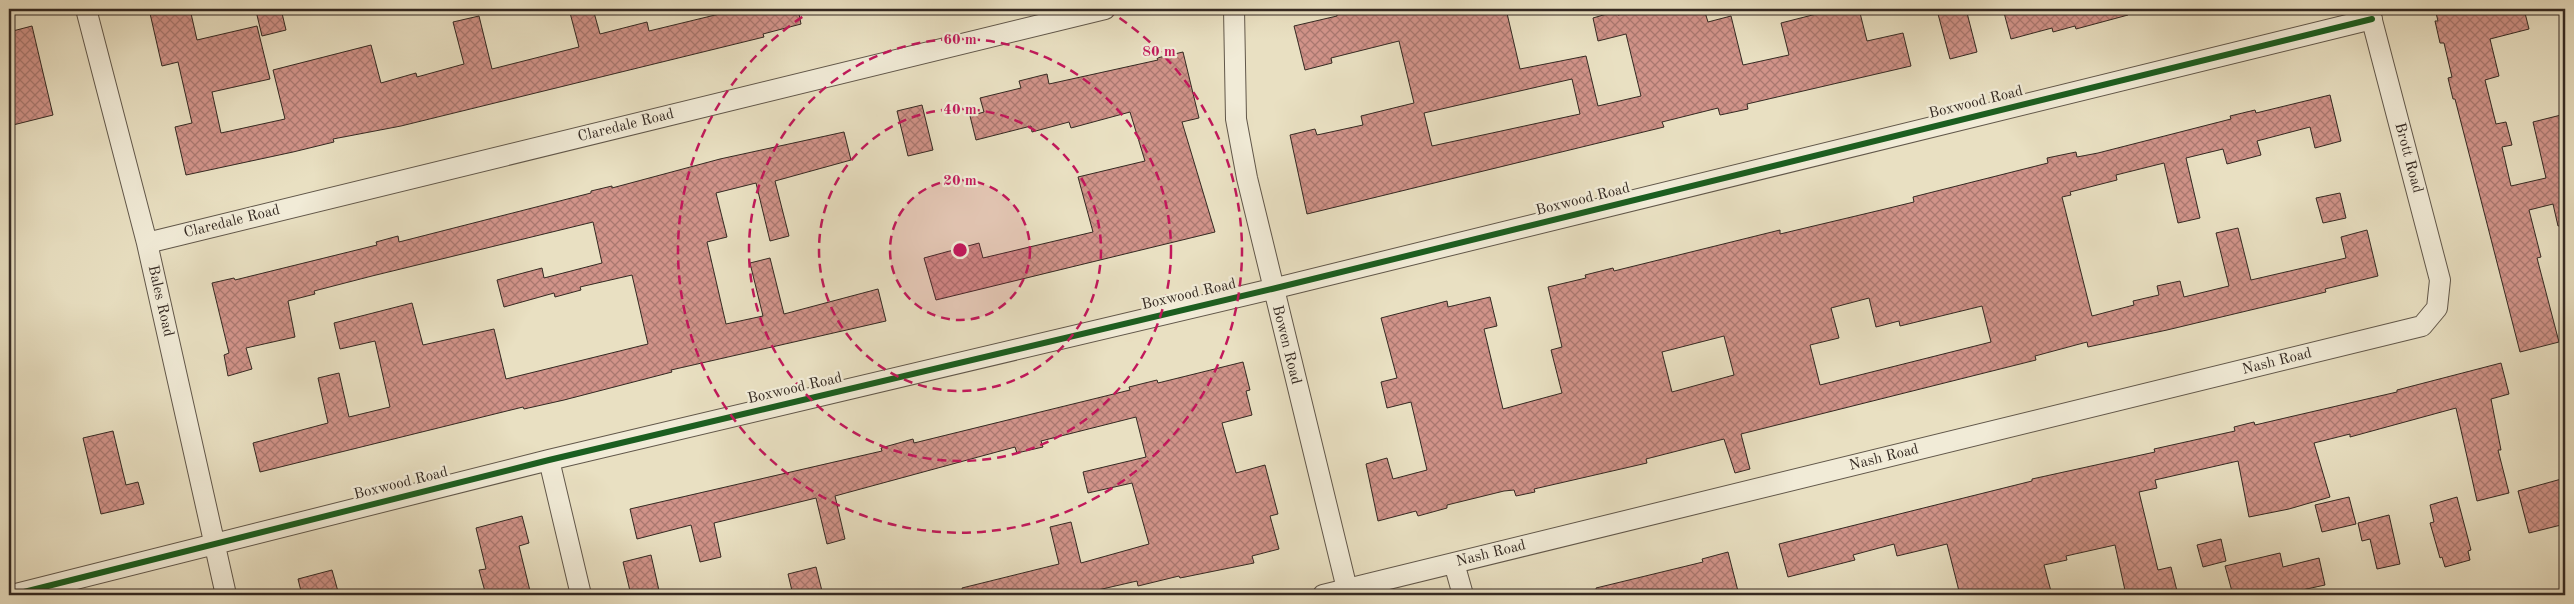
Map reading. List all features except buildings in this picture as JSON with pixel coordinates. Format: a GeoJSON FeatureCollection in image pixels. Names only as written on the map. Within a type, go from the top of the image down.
{"type":"FeatureCollection","features":[{"type":"Feature","properties":{"kind":"street","name":"Bales Road"},"geometry":{"type":"LineString","coordinates":[[86,9],[147,243],[226,595]]}},
{"type":"Feature","properties":{"kind":"street","name":"Claredale Road"},"geometry":{"type":"LineString","coordinates":[[147,243],[1105,9]]}},
{"type":"Feature","properties":{"kind":"street","name":"Bowen Road"},"geometry":{"type":"LineString","coordinates":[[1234,9],[1236,119],[1247,178],[1272,289],[1347,589]]}},
{"type":"Feature","properties":{"kind":"street","name":"Boxwood Road"},"geometry":{"type":"LineString","coordinates":[[12,595],[549,460],[1272,289],[2370,14]]}},
{"type":"Feature","properties":{"kind":"street","name":"Brott Road"},"geometry":{"type":"LineString","coordinates":[[2370,14],[2440,280],[2438,308]]}},
{"type":"Feature","properties":{"kind":"street","name":"Nash Road"},"geometry":{"type":"LineString","coordinates":[[1323,595],[2422,326],[2438,308]]}},
{"type":"Feature","properties":{"kind":"street"},"geometry":{"type":"LineString","coordinates":[[549,460],[581,595]]}},
{"type":"Feature","properties":{"kind":"street"},"geometry":{"type":"LineString","coordinates":[[1454,563],[1463,595]]}},
{"type":"Feature","properties":{"kind":"cycle path"},"geometry":{"type":"LineString","coordinates":[[12,595],[549,460],[1272,289],[2372,19]]}}]}
